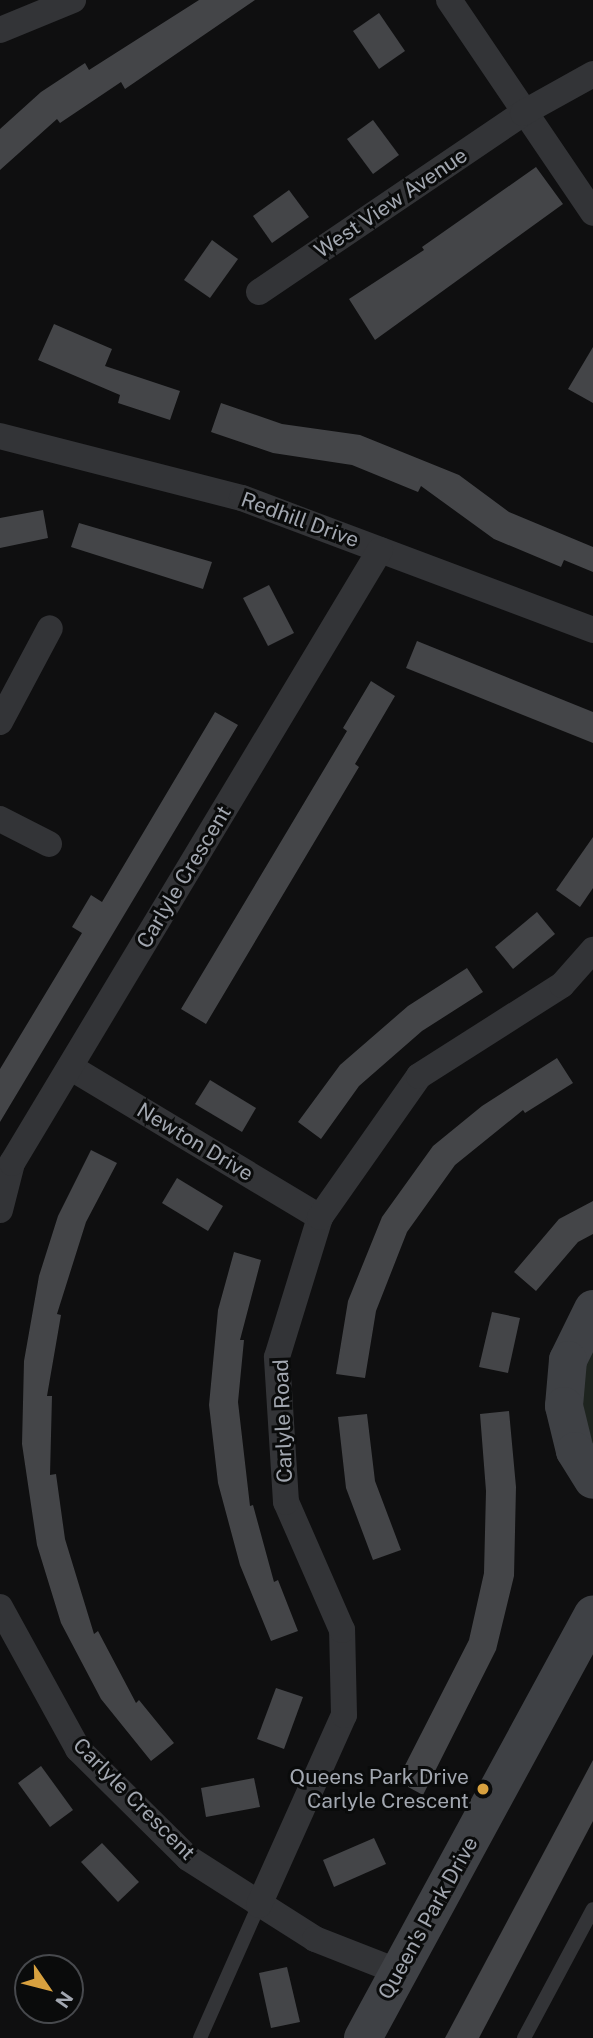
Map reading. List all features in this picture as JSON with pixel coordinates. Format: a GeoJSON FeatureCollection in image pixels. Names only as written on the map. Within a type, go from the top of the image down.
{"type":"FeatureCollection","features":[{"type":"Feature","properties":{"kind":"street"},"geometry":{"type":"LineString","coordinates":[[0,30],[73,0]]}},
{"type":"Feature","properties":{"kind":"street"},"geometry":{"type":"LineString","coordinates":[[449,0],[593,213]]}},
{"type":"Feature","properties":{"kind":"street","name":"West View Avenue"},"geometry":{"type":"LineString","coordinates":[[259,292],[523,113],[593,74]]}},
{"type":"Feature","properties":{"kind":"street","name":"Redhill Drive"},"geometry":{"type":"LineString","coordinates":[[0,436],[242,498],[593,630]]}},
{"type":"Feature","properties":{"kind":"street","name":"Carlyle Crescent"},"geometry":{"type":"LineString","coordinates":[[0,1210],[12,1163],[380,550]]}},
{"type":"Feature","properties":{"kind":"street"},"geometry":{"type":"LineString","coordinates":[[0,722],[50,628]]}},
{"type":"Feature","properties":{"kind":"street"},"geometry":{"type":"LineString","coordinates":[[0,818],[49,844]]}},
{"type":"Feature","properties":{"kind":"street","name":"Carlyle Road"},"geometry":{"type":"LineString","coordinates":[[259,1905],[344,1715],[341,1630],[286,1502],[277,1357],[320,1217],[419,1076],[562,985],[593,950]]}},
{"type":"Feature","properties":{"kind":"street","name":"Newton Drive"},"geometry":{"type":"LineString","coordinates":[[70,1067],[320,1217]]}},
{"type":"Feature","properties":{"kind":"street"},"geometry":{"type":"LineString","coordinates":[[593,1309],[568,1360],[564,1406],[575,1451],[593,1480]]}},
{"type":"Feature","properties":{"kind":"street","name":"Carlyle Crescent"},"geometry":{"type":"LineString","coordinates":[[0,1611],[78,1749],[188,1858],[315,1939],[399,1972]]}},
{"type":"Feature","properties":{"kind":"street","name":"Queen's Park Drive"},"geometry":{"type":"LineString","coordinates":[[363,2038],[593,1614]]}},
{"type":"Feature","properties":{"kind":"lane"},"geometry":{"type":"LineString","coordinates":[[200,2038],[259,1905]]}},
{"type":"Feature","properties":{"kind":"lane"},"geometry":{"type":"LineString","coordinates":[[524,2038],[593,1909]]}},
{"type":"Feature","properties":{"kind":"shaded area"},"geometry":{"type":"Polygon","coordinates":[[[593,1333],[593,1455],[585,1441],[581,1365],[593,1333]]]}},
{"type":"Feature","properties":{"kind":"building"},"geometry":{"type":"Polygon","coordinates":[[[199,0],[255,0],[125,89],[121,82],[60,123],[57,119],[0,170],[0,129],[41,92],[85,63],[89,70],[199,0]]]}},
{"type":"Feature","properties":{"kind":"building"},"geometry":{"type":"Polygon","coordinates":[[[379,13],[405,51],[379,69],[353,31],[379,13]]]}},
{"type":"Feature","properties":{"kind":"building"},"geometry":{"type":"Polygon","coordinates":[[[373,120],[399,155],[373,174],[347,139],[373,120]]]}},
{"type":"Feature","properties":{"kind":"building"},"geometry":{"type":"Polygon","coordinates":[[[536,167],[563,204],[375,340],[349,299],[424,250],[422,247],[536,167]]]}},
{"type":"Feature","properties":{"kind":"building"},"geometry":{"type":"Polygon","coordinates":[[[289,190],[309,217],[272,243],[253,216],[289,190]]]}},
{"type":"Feature","properties":{"kind":"building"},"geometry":{"type":"Polygon","coordinates":[[[212,240],[238,259],[210,298],[184,280],[212,240]]]}},
{"type":"Feature","properties":{"kind":"building"},"geometry":{"type":"Polygon","coordinates":[[[54,324],[112,349],[105,366],[180,391],[170,420],[118,403],[120,395],[38,360],[54,324]]]}},
{"type":"Feature","properties":{"kind":"building"},"geometry":{"type":"Polygon","coordinates":[[[593,347],[593,403],[568,389],[593,347]]]}},
{"type":"Feature","properties":{"kind":"building"},"geometry":{"type":"Polygon","coordinates":[[[221,403],[282,424],[360,435],[459,475],[509,512],[593,547],[593,572],[564,560],[561,567],[494,539],[421,486],[418,492],[352,465],[273,453],[211,432],[221,403]]]}},
{"type":"Feature","properties":{"kind":"building"},"geometry":{"type":"Polygon","coordinates":[[[43,510],[48,538],[0,548],[0,518],[43,510]]]}},
{"type":"Feature","properties":{"kind":"building"},"geometry":{"type":"Polygon","coordinates":[[[79,523],[212,562],[203,589],[71,547],[79,523]]]}},
{"type":"Feature","properties":{"kind":"building"},"geometry":{"type":"Polygon","coordinates":[[[269,585],[294,633],[268,646],[243,598],[269,585]]]}},
{"type":"Feature","properties":{"kind":"building"},"geometry":{"type":"Polygon","coordinates":[[[417,641],[593,712],[593,743],[406,668],[417,641]]]}},
{"type":"Feature","properties":{"kind":"building"},"geometry":{"type":"Polygon","coordinates":[[[371,681],[395,696],[355,764],[359,767],[206,1024],[181,1009],[347,731],[343,728],[371,681]]]}},
{"type":"Feature","properties":{"kind":"building"},"geometry":{"type":"Polygon","coordinates":[[[215,712],[238,725],[0,1122],[0,1069],[82,933],[72,927],[91,895],[102,902],[215,712]]]}},
{"type":"Feature","properties":{"kind":"building"},"geometry":{"type":"Polygon","coordinates":[[[593,837],[593,888],[580,907],[556,890],[593,837]]]}},
{"type":"Feature","properties":{"kind":"building"},"geometry":{"type":"Polygon","coordinates":[[[537,912],[555,934],[513,969],[495,947],[537,912]]]}},
{"type":"Feature","properties":{"kind":"building"},"geometry":{"type":"Polygon","coordinates":[[[467,968],[483,992],[422,1031],[359,1086],[321,1139],[298,1122],[340,1065],[408,1006],[467,968]]]}},
{"type":"Feature","properties":{"kind":"building"},"geometry":{"type":"Polygon","coordinates":[[[557,1058],[573,1083],[525,1113],[523,1110],[455,1165],[407,1232],[376,1311],[365,1378],[336,1374],[348,1301],[382,1217],[433,1146],[482,1106],[557,1058]]]}},
{"type":"Feature","properties":{"kind":"building"},"geometry":{"type":"Polygon","coordinates":[[[210,1080],[256,1108],[242,1132],[195,1104],[210,1080]]]}},
{"type":"Feature","properties":{"kind":"building"},"geometry":{"type":"Polygon","coordinates":[[[91,1150],[117,1163],[86,1222],[57,1314],[61,1315],[47,1396],[52,1396],[50,1475],[56,1474],[65,1539],[94,1634],[98,1631],[136,1703],[139,1700],[174,1743],[151,1761],[101,1699],[61,1623],[37,1545],[22,1444],[24,1361],[39,1276],[58,1216],[91,1150]]]}},
{"type":"Feature","properties":{"kind":"building"},"geometry":{"type":"Polygon","coordinates":[[[177,1178],[223,1206],[208,1231],[162,1203],[177,1178]]]}},
{"type":"Feature","properties":{"kind":"building"},"geometry":{"type":"Polygon","coordinates":[[[593,1201],[593,1234],[578,1242],[536,1291],[514,1272],[559,1219],[593,1201]]]}},
{"type":"Feature","properties":{"kind":"building"},"geometry":{"type":"Polygon","coordinates":[[[234,1252],[261,1260],[240,1340],[244,1340],[238,1402],[250,1506],[253,1505],[274,1582],[278,1580],[298,1631],[271,1641],[240,1565],[218,1483],[209,1405],[218,1310],[234,1252]]]}},
{"type":"Feature","properties":{"kind":"building"},"geometry":{"type":"Polygon","coordinates":[[[492,1312],[520,1318],[508,1373],[479,1367],[492,1312]]]}},
{"type":"Feature","properties":{"kind":"building"},"geometry":{"type":"Polygon","coordinates":[[[509,1411],[516,1487],[514,1576],[496,1650],[423,1795],[397,1781],[469,1640],[484,1573],[486,1491],[480,1414],[509,1411]]]}},
{"type":"Feature","properties":{"kind":"building"},"geometry":{"type":"Polygon","coordinates":[[[367,1414],[375,1481],[401,1550],[373,1560],[346,1488],[338,1417],[367,1414]]]}},
{"type":"Feature","properties":{"kind":"building"},"geometry":{"type":"Polygon","coordinates":[[[276,1688],[303,1697],[284,1749],[257,1739],[276,1688]]]}},
{"type":"Feature","properties":{"kind":"building"},"geometry":{"type":"Polygon","coordinates":[[[593,1760],[593,1821],[479,2038],[445,2038],[593,1760]]]}},
{"type":"Feature","properties":{"kind":"building"},"geometry":{"type":"Polygon","coordinates":[[[41,1766],[73,1810],[50,1827],[18,1783],[41,1766]]]}},
{"type":"Feature","properties":{"kind":"building"},"geometry":{"type":"Polygon","coordinates":[[[254,1778],[260,1807],[206,1817],[201,1788],[254,1778]]]}},
{"type":"Feature","properties":{"kind":"building"},"geometry":{"type":"Polygon","coordinates":[[[374,1838],[386,1864],[334,1887],[323,1860],[374,1838]]]}},
{"type":"Feature","properties":{"kind":"building"},"geometry":{"type":"Polygon","coordinates":[[[102,1843],[139,1882],[118,1902],[81,1862],[102,1843]]]}},
{"type":"Feature","properties":{"kind":"building"},"geometry":{"type":"Polygon","coordinates":[[[287,1967],[300,2022],[271,2028],[259,1973],[287,1967]]]}},
{"type":"Feature","properties":{"kind":"place","name":"Queens Park Drive Carlyle Crescent"},"geometry":{"type":"Point","coordinates":[483,1789]}}]}
